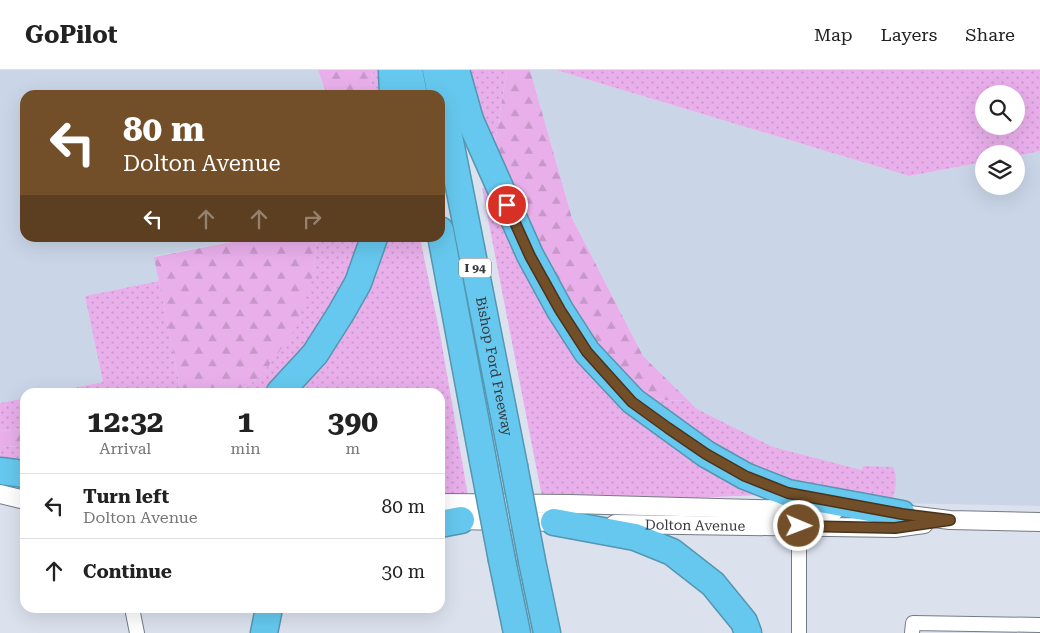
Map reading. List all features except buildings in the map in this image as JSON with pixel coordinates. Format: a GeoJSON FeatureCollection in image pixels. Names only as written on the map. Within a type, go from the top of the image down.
{"type":"FeatureCollection","features":[{"type":"Feature","properties":{"kind":"highway"},"geometry":{"type":"LineString","coordinates":[[392,70],[393,90]]}},
{"type":"Feature","properties":{"kind":"highway"},"geometry":{"type":"LineString","coordinates":[[409,70],[413,90]]}},
{"type":"Feature","properties":{"kind":"highway","name":"Bishop Ford Freeway"},"geometry":{"type":"LineString","coordinates":[[436,70],[440,90]]}},
{"type":"Feature","properties":{"kind":"highway"},"geometry":{"type":"LineString","coordinates":[[456,70],[470,120],[530,256],[560,310],[587,352],[632,402],[706,454],[745,476],[788,493],[902,514]]}},
{"type":"Feature","properties":{"kind":"highway","name":"Bishop Ford Freeway"},"geometry":{"type":"LineString","coordinates":[[445,116],[547,633]]}},
{"type":"Feature","properties":{"kind":"highway"},"geometry":{"type":"LineString","coordinates":[[284,388],[315,354],[341,314],[358,283],[373,242]]}},
{"type":"Feature","properties":{"kind":"highway","name":"Bishop Ford Freeway"},"geometry":{"type":"LineString","coordinates":[[442,242],[517,633]]}},
{"type":"Feature","properties":{"kind":"highway"},"geometry":{"type":"LineString","coordinates":[[0,472],[20,474]]}},
{"type":"Feature","properties":{"kind":"highway"},"geometry":{"type":"LineString","coordinates":[[554,522],[635,537],[672,552],[713,584],[744,622],[748,633]]}},
{"type":"Feature","properties":{"kind":"highway"},"geometry":{"type":"LineString","coordinates":[[535,572],[559,633]]}},
{"type":"Feature","properties":{"kind":"highway"},"geometry":{"type":"LineString","coordinates":[[508,588],[511,633]]}},
{"type":"Feature","properties":{"kind":"highway"},"geometry":{"type":"LineString","coordinates":[[264,633],[268,613]]}},
{"type":"Feature","properties":{"kind":"street"},"geometry":{"type":"LineString","coordinates":[[0,472],[20,477]]}},
{"type":"Feature","properties":{"kind":"street"},"geometry":{"type":"LineString","coordinates":[[0,494],[20,499]]}},
{"type":"Feature","properties":{"kind":"street","name":"Dolton Avenue"},"geometry":{"type":"LineString","coordinates":[[445,503],[570,504],[799,518],[895,528],[950,520]]}},
{"type":"Feature","properties":{"kind":"street","name":"Dolton Avenue"},"geometry":{"type":"LineString","coordinates":[[447,521],[667,525],[902,514],[950,520],[1040,522]]}},
{"type":"Feature","properties":{"kind":"street"},"geometry":{"type":"LineString","coordinates":[[799,518],[799,633]]}},
{"type":"Feature","properties":{"kind":"street"},"geometry":{"type":"LineString","coordinates":[[133,613],[137,633]]}},
{"type":"Feature","properties":{"kind":"street"},"geometry":{"type":"LineString","coordinates":[[912,633],[913,623],[1040,624]]}},
{"type":"Feature","properties":{"kind":"shaded area"},"geometry":{"type":"Polygon","coordinates":[[[0,70],[318,70],[325,90],[20,90],[20,242],[230,242],[155,256],[159,281],[86,296],[103,382],[73,388],[20,388],[20,399],[0,403],[0,70]]]}},
{"type":"Feature","properties":{"kind":"shaded area"},"geometry":{"type":"Polygon","coordinates":[[[530,70],[556,70],[909,176],[975,164],[975,195],[1025,195],[1025,154],[1040,151],[1040,506],[890,503],[862,470],[773,447],[697,409],[643,356],[572,218],[530,70]]]}},
{"type":"Feature","properties":{"kind":"green space"},"geometry":{"type":"Polygon","coordinates":[[[318,70],[373,70],[371,90],[325,90],[318,70]]]}},
{"type":"Feature","properties":{"kind":"green space"},"geometry":{"type":"Polygon","coordinates":[[[373,70],[380,70],[382,90],[371,90],[373,70]]]}},
{"type":"Feature","properties":{"kind":"green space"},"geometry":{"type":"Polygon","coordinates":[[[463,70],[507,70],[493,154],[463,70]]]}},
{"type":"Feature","properties":{"kind":"green space"},"geometry":{"type":"Polygon","coordinates":[[[507,70],[530,70],[572,218],[643,356],[689,401],[644,399],[590,338],[566,300],[493,154],[507,70]]]}},
{"type":"Feature","properties":{"kind":"green space"},"geometry":{"type":"Polygon","coordinates":[[[556,70],[1040,70],[1040,151],[1025,154],[1025,145],[975,145],[975,164],[909,176],[556,70]]]}},
{"type":"Feature","properties":{"kind":"green space"},"geometry":{"type":"Polygon","coordinates":[[[487,187],[561,328],[760,495],[649,500],[542,497],[482,188],[487,187]]]}},
{"type":"Feature","properties":{"kind":"green space"},"geometry":{"type":"Polygon","coordinates":[[[231,242],[317,242],[313,275],[295,330],[264,372],[246,388],[180,388],[154,257],[231,242]]]}},
{"type":"Feature","properties":{"kind":"green space"},"geometry":{"type":"Polygon","coordinates":[[[317,242],[362,242],[340,300],[311,350],[271,388],[246,388],[264,372],[313,275],[317,242]]]}},
{"type":"Feature","properties":{"kind":"green space"},"geometry":{"type":"Polygon","coordinates":[[[380,242],[421,242],[440,334],[468,496],[445,496],[445,388],[293,388],[380,242]]]}},
{"type":"Feature","properties":{"kind":"green space"},"geometry":{"type":"Polygon","coordinates":[[[159,281],[180,388],[73,388],[103,382],[85,296],[159,281]]]}},
{"type":"Feature","properties":{"kind":"green space"},"geometry":{"type":"Polygon","coordinates":[[[20,399],[20,429],[0,431],[0,403],[20,399]]]}},
{"type":"Feature","properties":{"kind":"green space"},"geometry":{"type":"Polygon","coordinates":[[[644,399],[689,401],[697,409],[773,447],[862,470],[863,466],[893,467],[896,480],[892,499],[890,503],[797,485],[723,455],[644,399]]]}},
{"type":"Feature","properties":{"kind":"green space"},"geometry":{"type":"Polygon","coordinates":[[[20,429],[20,446],[0,447],[0,431],[20,429]]]}},
{"type":"Feature","properties":{"kind":"green space"},"geometry":{"type":"Polygon","coordinates":[[[20,446],[20,459],[0,457],[0,447],[20,446]]]}},
{"type":"Feature","properties":{"kind":"route"},"geometry":{"type":"LineString","coordinates":[[507,205],[530,256],[560,310],[587,352],[632,402],[668,428],[706,454],[745,476],[788,493],[902,514],[950,520],[895,528],[799,526]]}}]}
